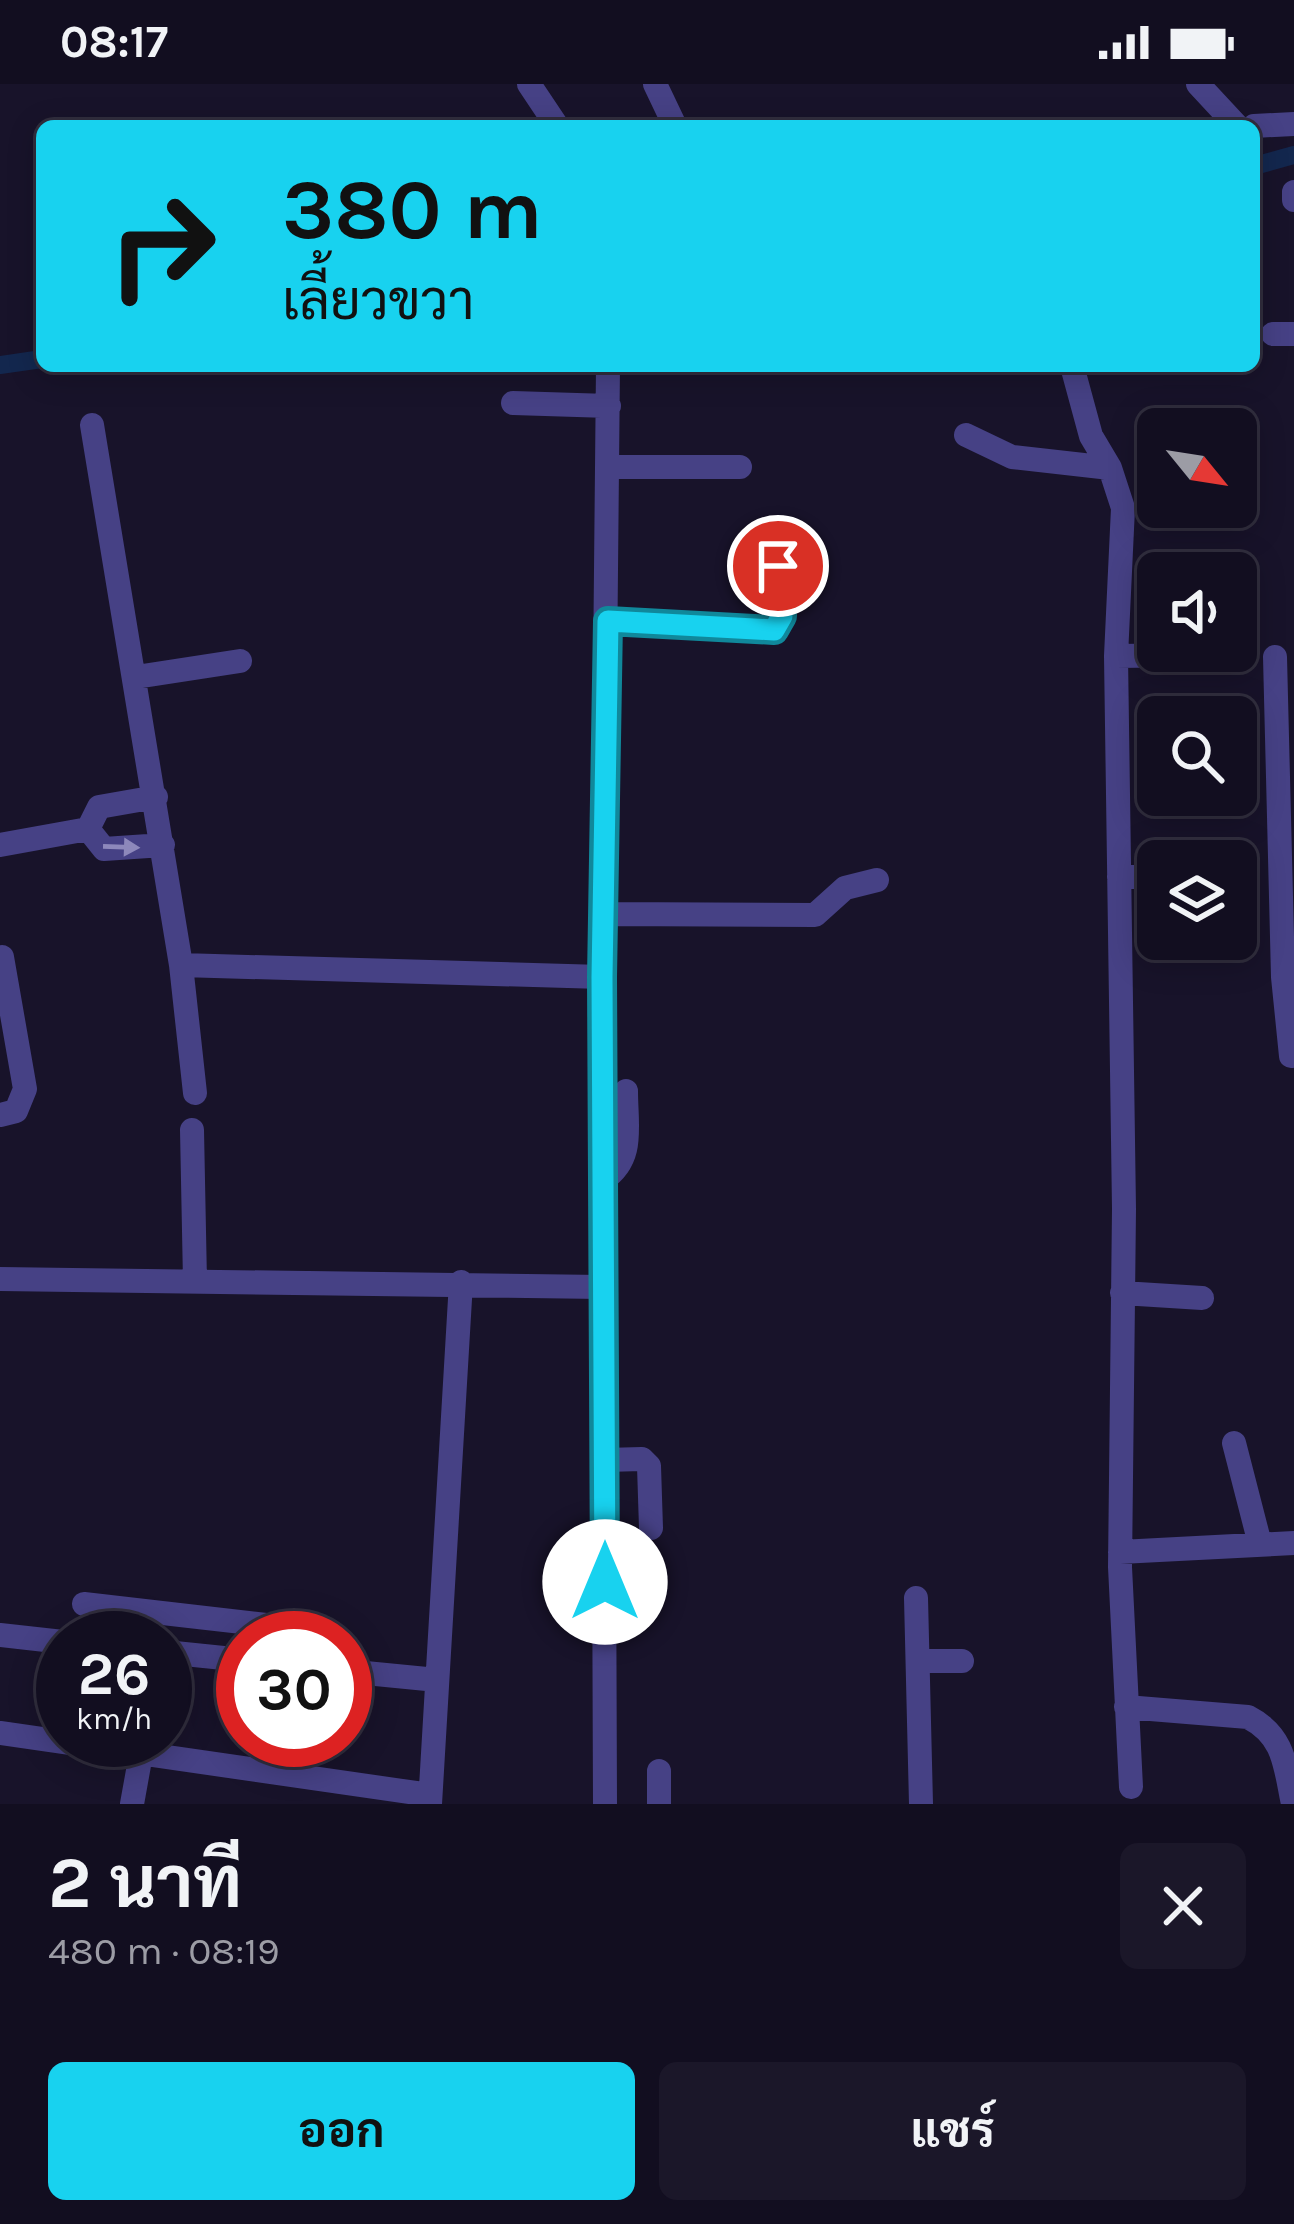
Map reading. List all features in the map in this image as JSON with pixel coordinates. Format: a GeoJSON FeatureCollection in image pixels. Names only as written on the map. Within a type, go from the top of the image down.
{"type":"FeatureCollection","features":[{"type":"Feature","properties":{"kind":"street"},"geometry":{"type":"LineString","coordinates":[[529,84],[553,120]]}},
{"type":"Feature","properties":{"kind":"street"},"geometry":{"type":"LineString","coordinates":[[655,84],[672,120]]}},
{"type":"Feature","properties":{"kind":"street"},"geometry":{"type":"LineString","coordinates":[[1198,84],[1232,120]]}},
{"type":"Feature","properties":{"kind":"street"},"geometry":{"type":"LineString","coordinates":[[1260,125],[1294,124]]}},
{"type":"Feature","properties":{"kind":"street"},"geometry":{"type":"LineString","coordinates":[[605,1804],[602,977],[608,372]]}},
{"type":"Feature","properties":{"kind":"street"},"geometry":{"type":"LineString","coordinates":[[1074,372],[1091,436],[1110,468],[1123,508],[1116,656],[1120,1552],[1131,1786]]}},
{"type":"Feature","properties":{"kind":"street"},"geometry":{"type":"LineString","coordinates":[[513,403],[609,406]]}},
{"type":"Feature","properties":{"kind":"street"},"geometry":{"type":"LineString","coordinates":[[92,425],[164,845],[195,1093]]}},
{"type":"Feature","properties":{"kind":"street"},"geometry":{"type":"LineString","coordinates":[[966,435],[1012,457],[1110,468]]}},
{"type":"Feature","properties":{"kind":"street"},"geometry":{"type":"LineString","coordinates":[[609,467],[740,466]]}},
{"type":"Feature","properties":{"kind":"street"},"geometry":{"type":"LineString","coordinates":[[608,621],[774,630],[782,616],[778,566]]}},
{"type":"Feature","properties":{"kind":"street"},"geometry":{"type":"LineString","coordinates":[[1116,656],[1137,656]]}},
{"type":"Feature","properties":{"kind":"street"},"geometry":{"type":"LineString","coordinates":[[1276,657],[1291,1056]]}},
{"type":"Feature","properties":{"kind":"street"},"geometry":{"type":"LineString","coordinates":[[136,677],[241,661]]}},
{"type":"Feature","properties":{"kind":"street"},"geometry":{"type":"LineString","coordinates":[[88,829],[99,807],[156,797]]}},
{"type":"Feature","properties":{"kind":"street"},"geometry":{"type":"LineString","coordinates":[[0,845],[88,829]]}},
{"type":"Feature","properties":{"kind":"street"},"geometry":{"type":"LineString","coordinates":[[88,829],[104,849],[164,845]]}},
{"type":"Feature","properties":{"kind":"street"},"geometry":{"type":"LineString","coordinates":[[1119,877],[1137,877]]}},
{"type":"Feature","properties":{"kind":"street"},"geometry":{"type":"LineString","coordinates":[[605,914],[814,915],[845,888],[877,880]]}},
{"type":"Feature","properties":{"kind":"street"},"geometry":{"type":"LineString","coordinates":[[0,1115],[16,1112],[25,1089],[2,957]]}},
{"type":"Feature","properties":{"kind":"street"},"geometry":{"type":"LineString","coordinates":[[181,965],[602,977]]}},
{"type":"Feature","properties":{"kind":"street"},"geometry":{"type":"LineString","coordinates":[[603,1180],[622,1167],[627,1156],[626,1091]]}},
{"type":"Feature","properties":{"kind":"street"},"geometry":{"type":"LineString","coordinates":[[192,1130],[195,1281]]}},
{"type":"Feature","properties":{"kind":"street"},"geometry":{"type":"LineString","coordinates":[[0,1279],[602,1287]]}},
{"type":"Feature","properties":{"kind":"street"},"geometry":{"type":"LineString","coordinates":[[192,1762],[430,1800],[461,1282]]}},
{"type":"Feature","properties":{"kind":"street"},"geometry":{"type":"LineString","coordinates":[[1122,1293],[1202,1298]]}},
{"type":"Feature","properties":{"kind":"street"},"geometry":{"type":"LineString","coordinates":[[1234,1443],[1260,1544]]}},
{"type":"Feature","properties":{"kind":"street"},"geometry":{"type":"LineString","coordinates":[[605,1460],[642,1459],[649,1466],[652,1528]]}},
{"type":"Feature","properties":{"kind":"street"},"geometry":{"type":"LineString","coordinates":[[1120,1552],[1294,1543]]}},
{"type":"Feature","properties":{"kind":"street"},"geometry":{"type":"LineString","coordinates":[[895,1804],[921,1801],[916,1598]]}},
{"type":"Feature","properties":{"kind":"street"},"geometry":{"type":"LineString","coordinates":[[84,1604],[216,1619]]}},
{"type":"Feature","properties":{"kind":"street"},"geometry":{"type":"LineString","coordinates":[[0,1635],[36,1639]]}},
{"type":"Feature","properties":{"kind":"street"},"geometry":{"type":"LineString","coordinates":[[918,1661],[962,1660]]}},
{"type":"Feature","properties":{"kind":"street"},"geometry":{"type":"LineString","coordinates":[[372,1674],[437,1680]]}},
{"type":"Feature","properties":{"kind":"street"},"geometry":{"type":"LineString","coordinates":[[1126,1707],[1249,1717],[1264,1725],[1279,1740],[1293,1804]]}},
{"type":"Feature","properties":{"kind":"street"},"geometry":{"type":"LineString","coordinates":[[0,1733],[36,1738]]}},
{"type":"Feature","properties":{"kind":"street"},"geometry":{"type":"LineString","coordinates":[[133,1804],[139,1767]]}},
{"type":"Feature","properties":{"kind":"street"},"geometry":{"type":"LineString","coordinates":[[659,1772],[659,1804]]}},
{"type":"Feature","properties":{"kind":"waterway"},"geometry":{"type":"LineString","coordinates":[[1260,164],[1294,155]]}},
{"type":"Feature","properties":{"kind":"waterway"},"geometry":{"type":"LineString","coordinates":[[0,365],[36,360]]}},
{"type":"Feature","properties":{"kind":"route"},"geometry":{"type":"LineString","coordinates":[[605,1582],[602,977],[608,621],[774,630],[782,616],[778,566]]}}]}
